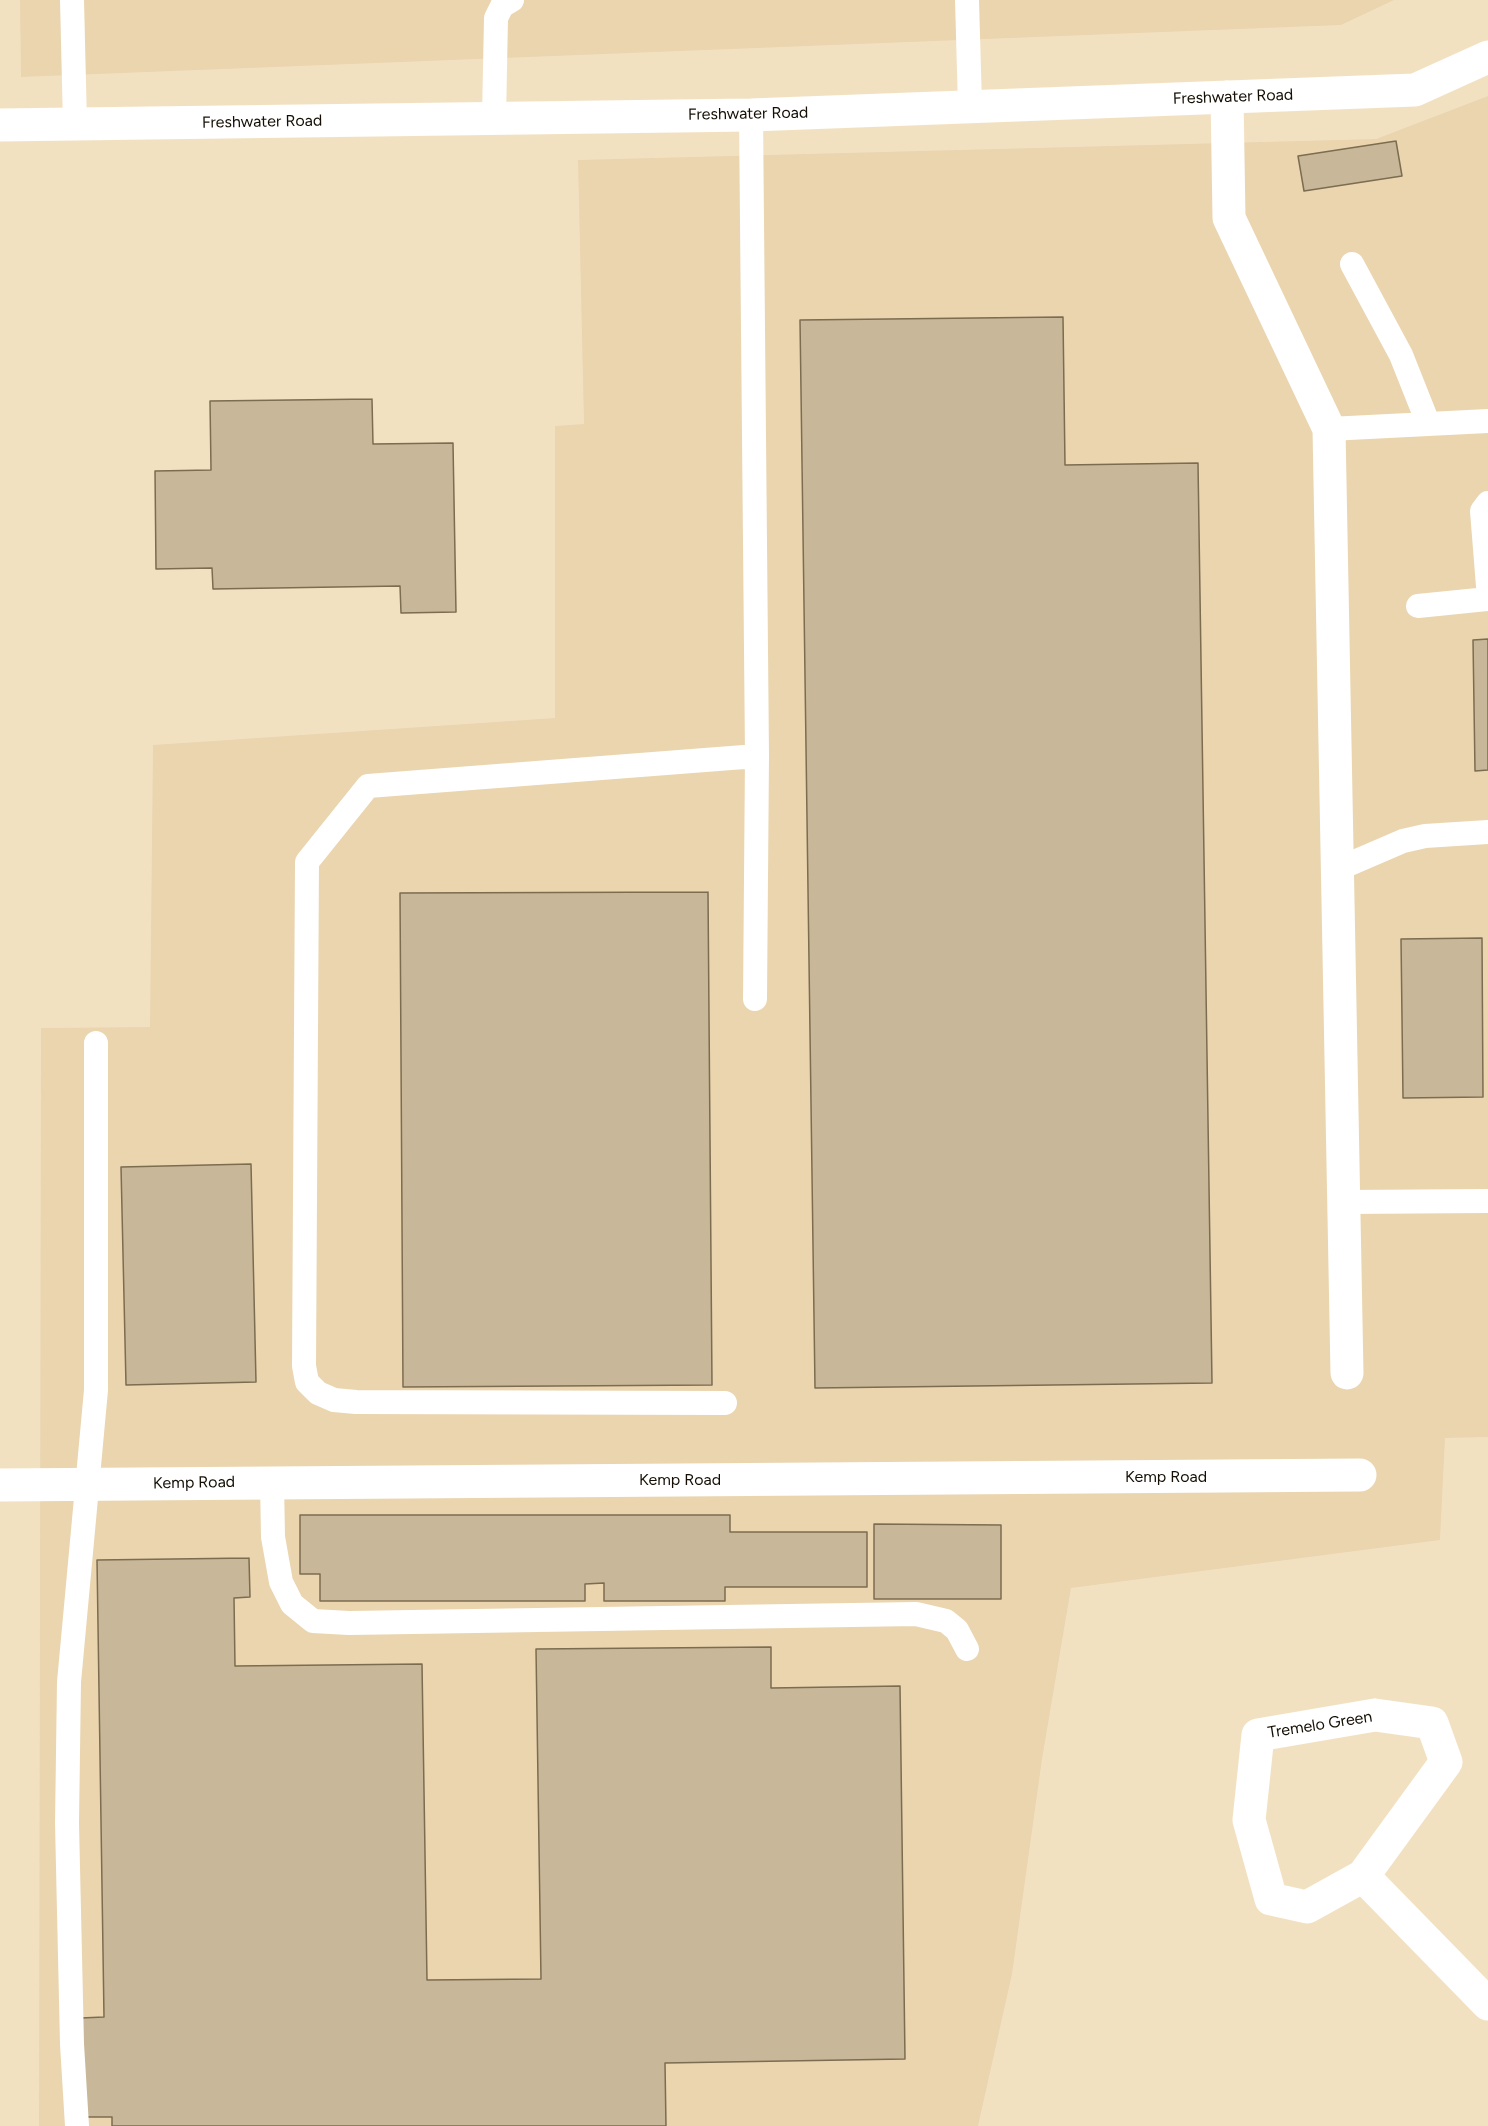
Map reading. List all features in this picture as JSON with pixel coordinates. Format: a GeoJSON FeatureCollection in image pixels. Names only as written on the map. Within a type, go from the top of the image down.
{"type":"FeatureCollection","features":[{"type":"Feature","properties":{"kind":"street","name":"Freshwater Road"},"geometry":{"type":"LineString","coordinates":[[0,125],[751,115],[1415,90],[1488,57]]}},
{"type":"Feature","properties":{"kind":"street"},"geometry":{"type":"LineString","coordinates":[[1227,97],[1228,218],[1329,429],[1347,1373]]}},
{"type":"Feature","properties":{"kind":"street","name":"Kemp Road"},"geometry":{"type":"LineString","coordinates":[[0,1485],[1360,1475]]}},
{"type":"Feature","properties":{"kind":"street","name":"Tremelo Green"},"geometry":{"type":"LineString","coordinates":[[1375,1715],[1432,1723],[1446,1762],[1363,1876],[1306,1907],[1271,1899],[1249,1820],[1258,1735],[1375,1715]]}},
{"type":"Feature","properties":{"kind":"street"},"geometry":{"type":"LineString","coordinates":[[1363,1876],[1488,2004]]}},
{"type":"Feature","properties":{"kind":"lane"},"geometry":{"type":"LineString","coordinates":[[72,0],[75,124]]}},
{"type":"Feature","properties":{"kind":"lane"},"geometry":{"type":"LineString","coordinates":[[494,119],[496,18],[502,6],[512,0]]}},
{"type":"Feature","properties":{"kind":"lane"},"geometry":{"type":"LineString","coordinates":[[967,0],[970,106]]}},
{"type":"Feature","properties":{"kind":"lane"},"geometry":{"type":"LineString","coordinates":[[751,115],[757,756],[754,999]]}},
{"type":"Feature","properties":{"kind":"lane"},"geometry":{"type":"LineString","coordinates":[[1353,264],[1401,355],[1428,423]]}},
{"type":"Feature","properties":{"kind":"lane"},"geometry":{"type":"LineString","coordinates":[[1329,429],[1488,421]]}},
{"type":"Feature","properties":{"kind":"lane"},"geometry":{"type":"LineString","coordinates":[[1488,503],[1482,511],[1488,586]]}},
{"type":"Feature","properties":{"kind":"lane"},"geometry":{"type":"LineString","coordinates":[[1418,606],[1488,599]]}},
{"type":"Feature","properties":{"kind":"lane"},"geometry":{"type":"LineString","coordinates":[[725,1403],[356,1402],[334,1400],[318,1394],[307,1382],[304,1366],[307,862],[368,786],[757,756]]}},
{"type":"Feature","properties":{"kind":"lane"},"geometry":{"type":"LineString","coordinates":[[1338,869],[1403,842],[1425,836],[1488,832]]}},
{"type":"Feature","properties":{"kind":"lane"},"geometry":{"type":"LineString","coordinates":[[77,2126],[67,1823],[69,1682],[96,1390],[96,1043]]}},
{"type":"Feature","properties":{"kind":"lane"},"geometry":{"type":"LineString","coordinates":[[1345,1202],[1488,1201]]}},
{"type":"Feature","properties":{"kind":"lane"},"geometry":{"type":"LineString","coordinates":[[272,1482],[273,1537],[281,1582],[292,1604],[313,1621],[349,1623],[916,1614],[946,1621],[957,1630],[967,1649]]}},
{"type":"Feature","properties":{"kind":"shaded area"},"geometry":{"type":"Polygon","coordinates":[[[20,0],[1394,0],[1341,25],[21,77],[20,0]]]}},
{"type":"Feature","properties":{"kind":"shaded area"},"geometry":{"type":"Polygon","coordinates":[[[1488,96],[1488,1437],[1445,1438],[1440,1540],[1071,1588],[1042,1759],[1012,1974],[978,2126],[39,2126],[41,1028],[150,1027],[153,745],[555,718],[555,426],[584,424],[578,160],[1376,139],[1488,96]]]}},
{"type":"Feature","properties":{"kind":"building"},"geometry":{"type":"Polygon","coordinates":[[[1396,141],[1402,176],[1304,191],[1298,156],[1396,141]]]}},
{"type":"Feature","properties":{"kind":"building"},"geometry":{"type":"Polygon","coordinates":[[[1063,317],[1065,465],[1198,463],[1212,1383],[815,1388],[800,320],[1063,317]]]}},
{"type":"Feature","properties":{"kind":"building"},"geometry":{"type":"Polygon","coordinates":[[[372,399],[373,444],[453,443],[456,612],[401,613],[400,586],[213,589],[212,568],[156,569],[155,471],[211,470],[210,401],[372,399]]]}},
{"type":"Feature","properties":{"kind":"building"},"geometry":{"type":"Polygon","coordinates":[[[1488,639],[1488,770],[1475,771],[1473,640],[1488,639]]]}},
{"type":"Feature","properties":{"kind":"building"},"geometry":{"type":"Polygon","coordinates":[[[708,892],[712,1385],[403,1387],[400,893],[708,892]]]}},
{"type":"Feature","properties":{"kind":"building"},"geometry":{"type":"Polygon","coordinates":[[[1482,938],[1483,1097],[1403,1098],[1401,939],[1482,938]]]}},
{"type":"Feature","properties":{"kind":"building"},"geometry":{"type":"Polygon","coordinates":[[[251,1164],[256,1382],[126,1385],[121,1167],[251,1164]]]}},
{"type":"Feature","properties":{"kind":"building"},"geometry":{"type":"Polygon","coordinates":[[[300,1515],[730,1515],[730,1532],[867,1532],[867,1587],[725,1587],[725,1601],[604,1601],[604,1583],[585,1584],[585,1601],[320,1601],[320,1574],[300,1574],[300,1515]]]}},
{"type":"Feature","properties":{"kind":"building"},"geometry":{"type":"Polygon","coordinates":[[[874,1524],[1001,1525],[1001,1599],[874,1599],[874,1524]]]}},
{"type":"Feature","properties":{"kind":"building"},"geometry":{"type":"Polygon","coordinates":[[[249,1558],[250,1597],[234,1598],[235,1666],[422,1664],[427,1980],[541,1979],[536,1649],[771,1647],[771,1688],[900,1686],[905,2059],[665,2063],[666,2126],[112,2126],[112,2117],[83,2117],[81,2018],[104,2017],[97,1560],[249,1558]]]}}]}
